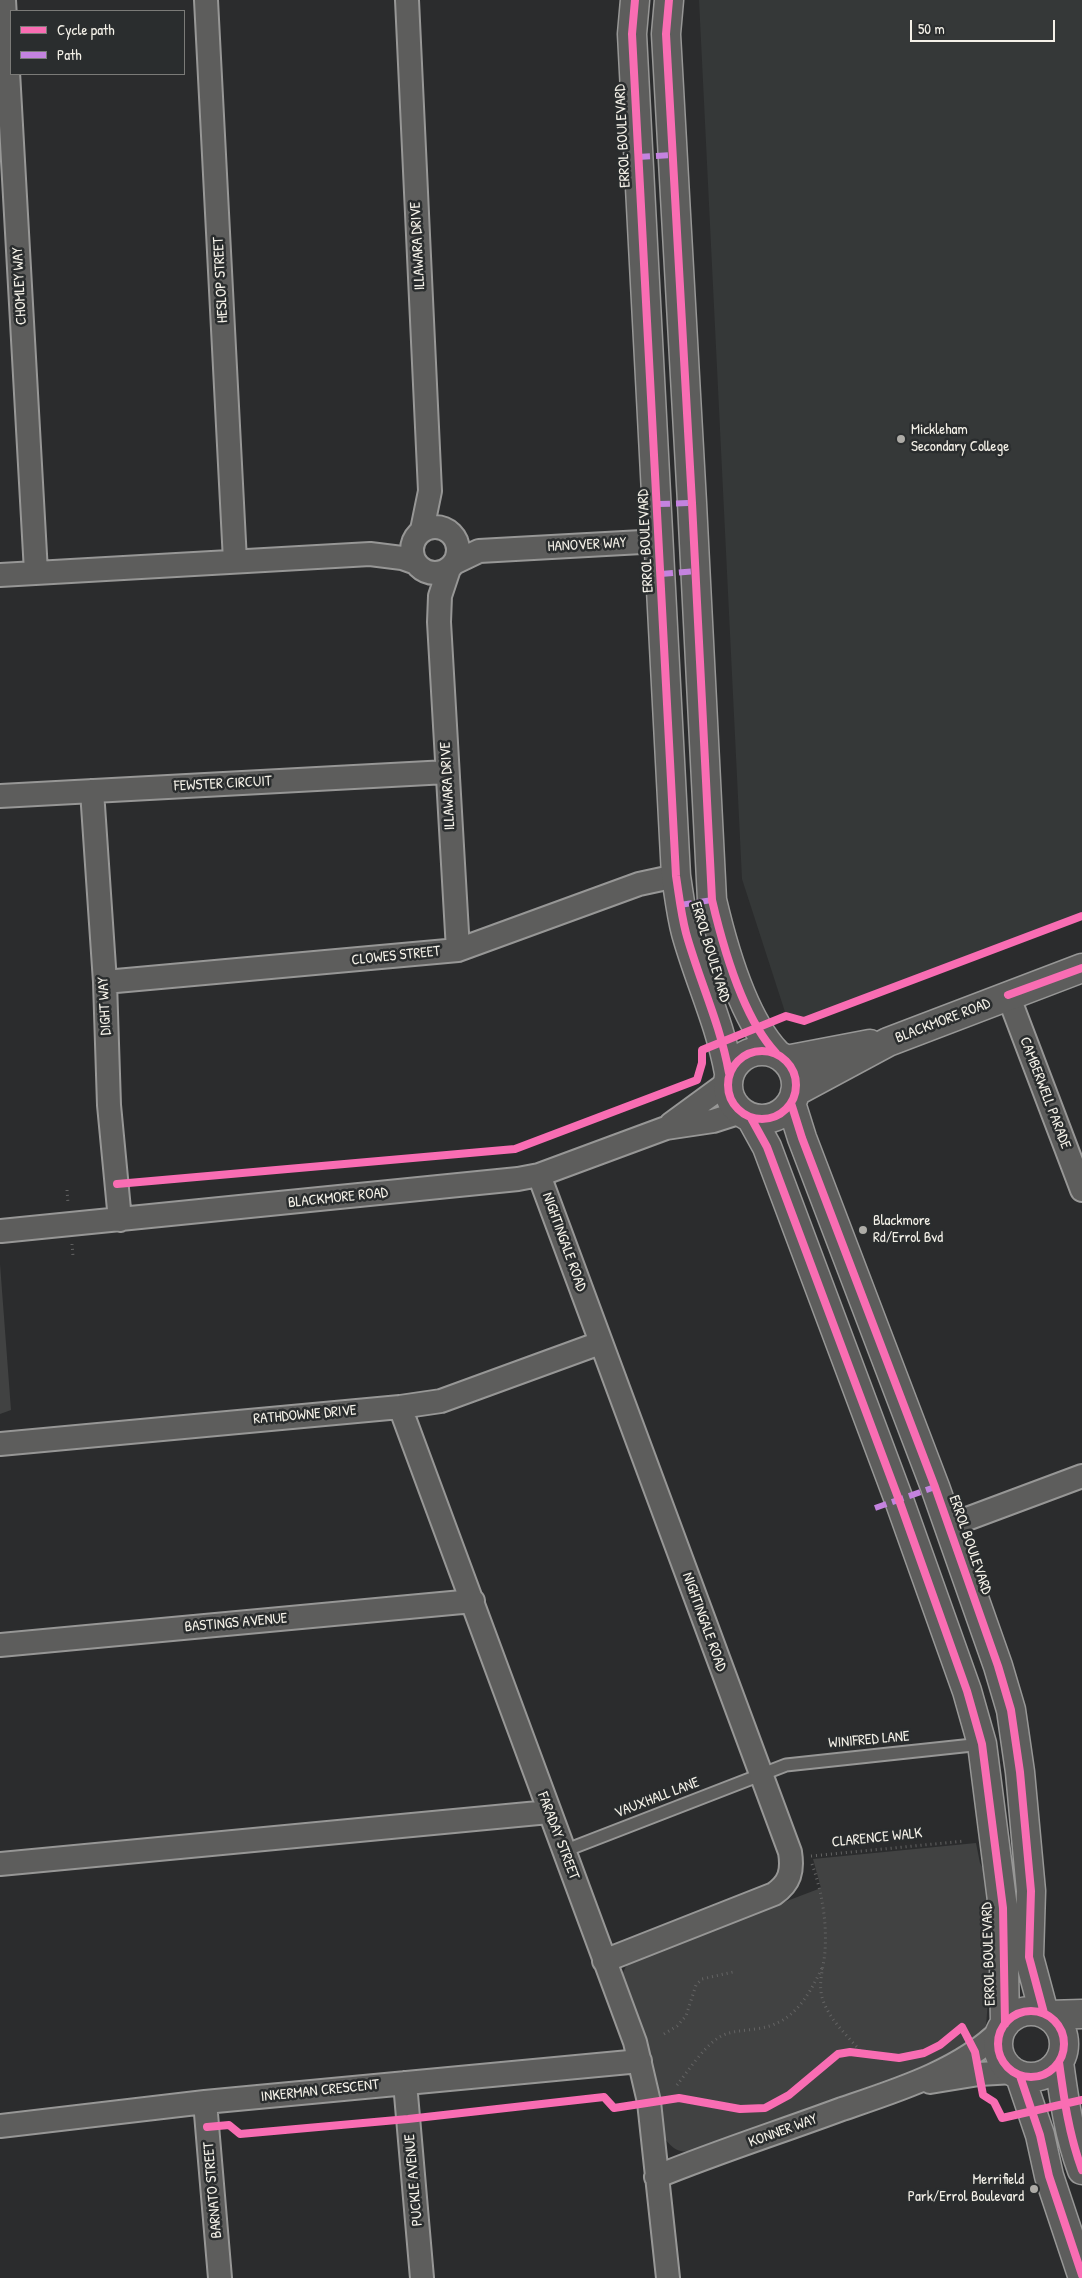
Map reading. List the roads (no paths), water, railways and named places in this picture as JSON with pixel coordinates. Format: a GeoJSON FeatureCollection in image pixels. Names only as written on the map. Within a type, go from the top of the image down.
{"type":"FeatureCollection","features":[{"type":"Feature","properties":{"kind":"street","name":"CHOMLEY WAY"},"geometry":{"type":"LineString","coordinates":[[4,0],[36,572]]}},
{"type":"Feature","properties":{"kind":"street","name":"HESLOP STREET"},"geometry":{"type":"LineString","coordinates":[[206,0],[235,561]]}},
{"type":"Feature","properties":{"kind":"street","name":"ILLAWARA DRIVE"},"geometry":{"type":"LineString","coordinates":[[407,0],[430,492],[435,511],[448,531]]}},
{"type":"Feature","properties":{"kind":"street","name":"ERROL BOULEVARD"},"geometry":{"type":"LineString","coordinates":[[635,0],[632,34],[660,541],[676,876],[687,934],[723,1040],[728,1078]]}},
{"type":"Feature","properties":{"kind":"street","name":"ERROL BOULEVARD"},"geometry":{"type":"LineString","coordinates":[[669,0],[666,34],[712,900],[721,937],[737,983],[763,1039],[781,1056]]}},
{"type":"Feature","properties":{"kind":"street","name":"ILLAWARA DRIVE"},"geometry":{"type":"LineString","coordinates":[[420,533],[430,492]]}},
{"type":"Feature","properties":{"kind":"street"},"geometry":{"type":"LineString","coordinates":[[0,575],[370,554],[392,550],[420,533],[438,527],[448,531],[458,548],[451,566],[435,573],[402,558],[370,554]]}},
{"type":"Feature","properties":{"kind":"street","name":"HANOVER WAY"},"geometry":{"type":"LineString","coordinates":[[448,531],[464,541],[515,549]]}},
{"type":"Feature","properties":{"kind":"street"},"geometry":{"type":"LineString","coordinates":[[418,566],[412,549],[420,533]]}},
{"type":"Feature","properties":{"kind":"street","name":"HANOVER WAY"},"geometry":{"type":"LineString","coordinates":[[451,566],[479,551],[660,541]]}},
{"type":"Feature","properties":{"kind":"street","name":"ILLAWARA DRIVE"},"geometry":{"type":"LineString","coordinates":[[418,566],[434,596],[439,622]]}},
{"type":"Feature","properties":{"kind":"street","name":"ILLAWARA DRIVE"},"geometry":{"type":"LineString","coordinates":[[451,566],[440,596],[439,622],[446,772],[458,950]]}},
{"type":"Feature","properties":{"kind":"street","name":"FEWSTER CIRCUIT"},"geometry":{"type":"LineString","coordinates":[[0,796],[446,772]]}},
{"type":"Feature","properties":{"kind":"street","name":"DIGHT WAY"},"geometry":{"type":"LineString","coordinates":[[92,791],[105,982],[110,1105],[120,1220]]}},
{"type":"Feature","properties":{"kind":"street","name":"CLOWES STREET"},"geometry":{"type":"LineString","coordinates":[[105,982],[458,950],[639,884],[676,876]]}},
{"type":"Feature","properties":{"kind":"street","name":"BLACKMORE ROAD"},"geometry":{"type":"LineString","coordinates":[[793,1098],[888,1042],[1082,968]]}},
{"type":"Feature","properties":{"kind":"street","name":"CAMBERWELL PARADE"},"geometry":{"type":"LineString","coordinates":[[1008,995],[1082,1190]]}},
{"type":"Feature","properties":{"kind":"street","name":"BLACKMORE ROAD"},"geometry":{"type":"LineString","coordinates":[[781,1056],[888,1042]]}},
{"type":"Feature","properties":{"kind":"street"},"geometry":{"type":"LineString","coordinates":[[765,1050],[781,1056],[793,1069],[796,1080],[793,1098],[783,1112],[773,1117],[762,1119],[746,1115],[733,1104],[728,1094],[728,1078],[735,1063],[743,1055],[753,1051],[765,1050]]}},
{"type":"Feature","properties":{"kind":"street","name":"BLACKMORE ROAD"},"geometry":{"type":"LineString","coordinates":[[666,1128],[728,1078]]}},
{"type":"Feature","properties":{"kind":"street","name":"ERROL BOULEVARD"},"geometry":{"type":"LineString","coordinates":[[793,1098],[805,1148],[948,1526],[998,1666],[1011,1710],[1020,1772],[1031,1891],[1029,1957],[1046,2014]]}},
{"type":"Feature","properties":{"kind":"street","name":"ERROL BOULEVARD"},"geometry":{"type":"LineString","coordinates":[[746,1115],[767,1147],[896,1490],[967,1691],[982,1744],[1003,1908],[1003,2027]]}},
{"type":"Feature","properties":{"kind":"street","name":"BLACKMORE ROAD"},"geometry":{"type":"LineString","coordinates":[[1,1231],[518,1179],[539,1175],[666,1128],[746,1115]]}},
{"type":"Feature","properties":{"kind":"street","name":"NIGHTINGALE ROAD"},"geometry":{"type":"LineString","coordinates":[[539,1175],[790,1852],[792,1862],[790,1876],[785,1886],[774,1894],[604,1961]]}},
{"type":"Feature","properties":{"kind":"street","name":"RATHDOWNE DRIVE"},"geometry":{"type":"LineString","coordinates":[[0,1444],[441,1401],[600,1343]]}},
{"type":"Feature","properties":{"kind":"street","name":"FARADAY STREET"},"geometry":{"type":"LineString","coordinates":[[400,1406],[640,2061],[649,2102],[668,2278]]}},
{"type":"Feature","properties":{"kind":"street"},"geometry":{"type":"LineString","coordinates":[[948,1526],[1082,1476]]}},
{"type":"Feature","properties":{"kind":"street","name":"BASTINGS AVENUE"},"geometry":{"type":"LineString","coordinates":[[0,1645],[473,1601]]}},
{"type":"Feature","properties":{"kind":"street"},"geometry":{"type":"LineString","coordinates":[[0,1864],[549,1812]]}},
{"type":"Feature","properties":{"kind":"street"},"geometry":{"type":"LineString","coordinates":[[1082,2014],[1046,2014],[1033,2011],[1013,2016],[1003,2027],[998,2050],[1001,2058],[1017,2074],[1040,2135],[1049,2176],[1082,2275]]}},
{"type":"Feature","properties":{"kind":"street"},"geometry":{"type":"LineString","coordinates":[[1046,2014],[1059,2025],[1068,2054],[1064,2104],[1074,2148],[1082,2170]]}},
{"type":"Feature","properties":{"kind":"street","name":"KONNER WAY"},"geometry":{"type":"LineString","coordinates":[[656,2176],[910,2085],[975,2052],[987,2044],[1003,2027]]}},
{"type":"Feature","properties":{"kind":"street"},"geometry":{"type":"LineString","coordinates":[[1017,2074],[1034,2077],[1046,2072],[1068,2054]]}},
{"type":"Feature","properties":{"kind":"street","name":"INKERMAN CRESCENT"},"geometry":{"type":"LineString","coordinates":[[0,2126],[205,2102],[640,2061]]}},
{"type":"Feature","properties":{"kind":"street","name":"KONNER WAY"},"geometry":{"type":"LineString","coordinates":[[910,2085],[979,2074],[1017,2074]]}},
{"type":"Feature","properties":{"kind":"street","name":"PUCKLE AVENUE"},"geometry":{"type":"LineString","coordinates":[[404,2083],[422,2278]]}},
{"type":"Feature","properties":{"kind":"street","name":"BARNATO STREET"},"geometry":{"type":"LineString","coordinates":[[205,2102],[220,2278]]}},
{"type":"Feature","properties":{"kind":"lane","name":"WINIFRED LANE"},"geometry":{"type":"LineString","coordinates":[[760,1774],[786,1765],[802,1762],[982,1744]]}},
{"type":"Feature","properties":{"kind":"lane","name":"VAUXHALL LANE"},"geometry":{"type":"LineString","coordinates":[[564,1850],[760,1774]]}},
{"type":"Feature","properties":{"kind":"place","name":"Mickleham Secondary College"},"geometry":{"type":"Point","coordinates":[901,439]}},
{"type":"Feature","properties":{"kind":"place","name":"Blackmore Rd/Errol Bvd"},"geometry":{"type":"Point","coordinates":[863,1230]}},
{"type":"Feature","properties":{"kind":"place","name":"Merrifield Park/Errol Boulevard"},"geometry":{"type":"Point","coordinates":[1034,2189]}}]}
